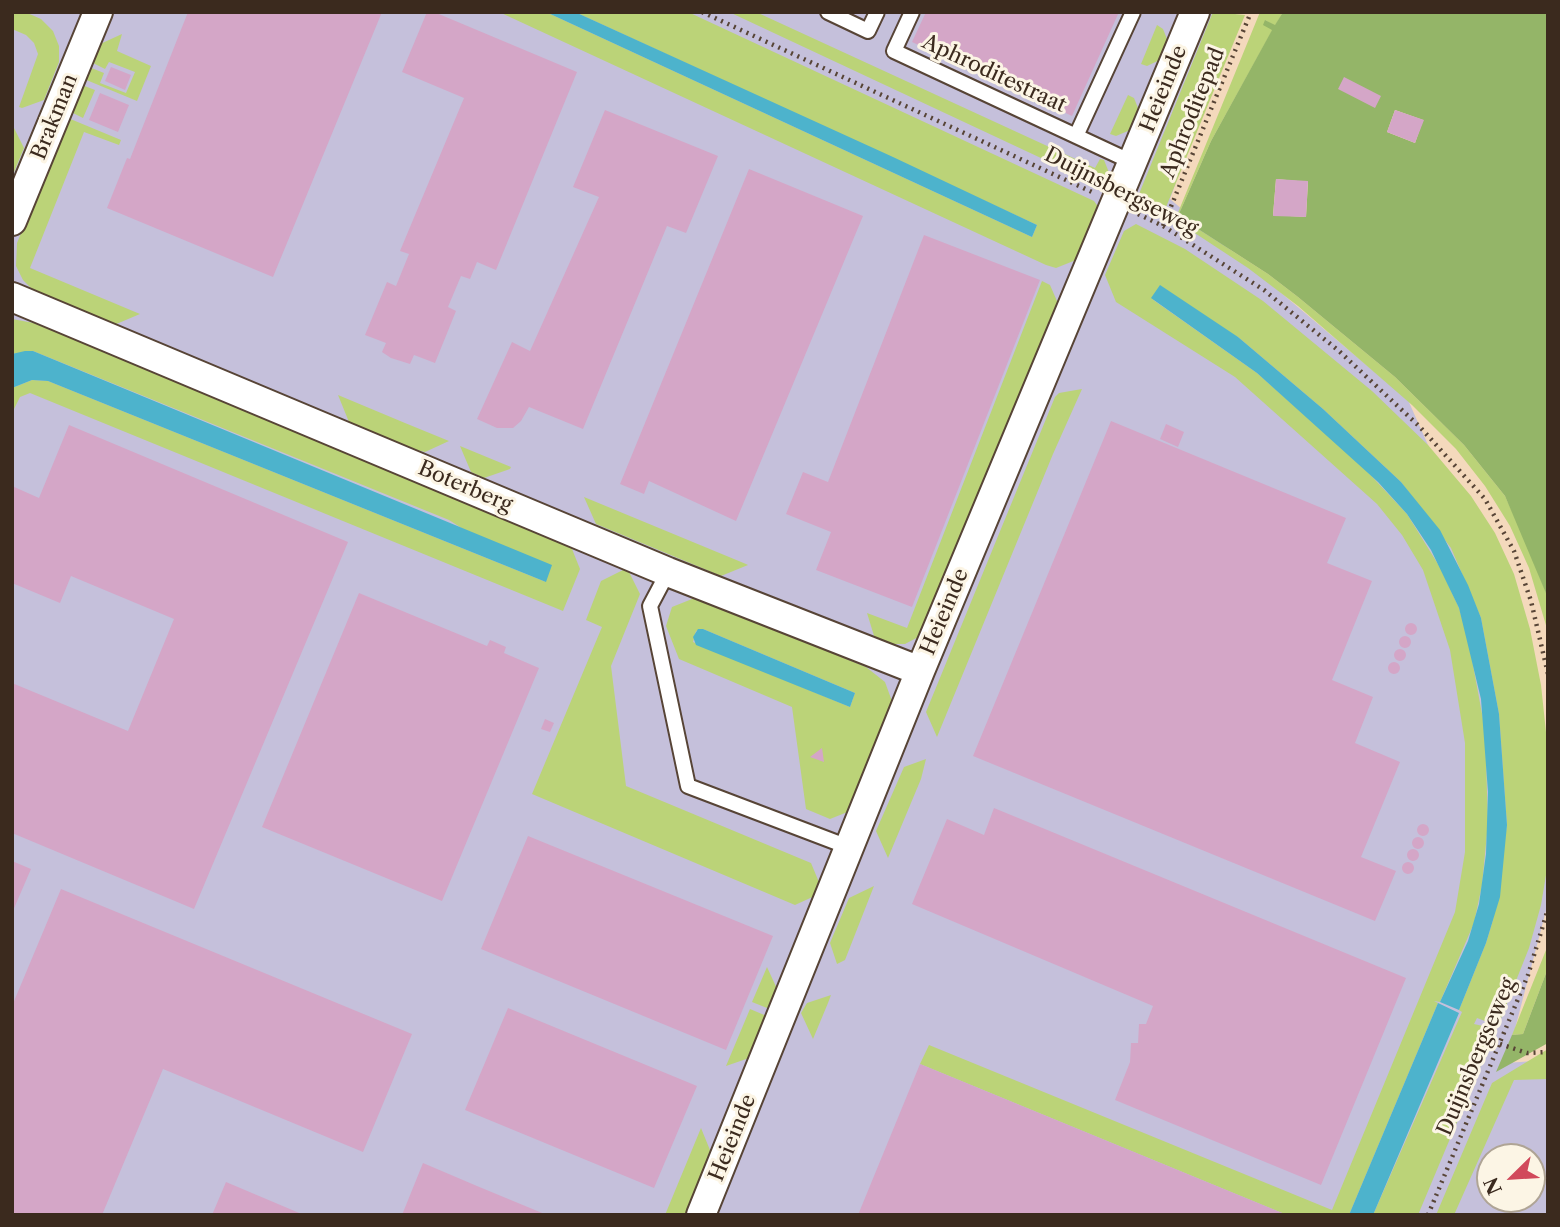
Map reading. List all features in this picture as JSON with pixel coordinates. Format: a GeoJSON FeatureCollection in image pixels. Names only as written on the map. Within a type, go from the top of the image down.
{"type":"FeatureCollection","features":[{"type":"Feature","properties":{"kind":"street","name":"Brakman"},"geometry":{"type":"LineString","coordinates":[[12,221],[88,15]]}},
{"type":"Feature","properties":{"kind":"street","name":"Heieinde"},"geometry":{"type":"LineString","coordinates":[[701,1215],[920,671],[1134,163],[1186,15]]}},
{"type":"Feature","properties":{"kind":"street","name":"Boterberg"},"geometry":{"type":"LineString","coordinates":[[12,297],[668,572],[920,671]]}},
{"type":"Feature","properties":{"kind":"lane"},"geometry":{"type":"LineString","coordinates":[[828,12],[868,31],[877,12]]}},
{"type":"Feature","properties":{"kind":"lane","name":"Aphroditestraat"},"geometry":{"type":"LineString","coordinates":[[912,12],[894,51],[1134,163]]}},
{"type":"Feature","properties":{"kind":"lane","name":"Aphroditestraat"},"geometry":{"type":"LineString","coordinates":[[1076,136],[1133,12]]}},
{"type":"Feature","properties":{"kind":"lane"},"geometry":{"type":"LineString","coordinates":[[668,572],[650,606],[688,786],[851,848]]}},
{"type":"Feature","properties":{"kind":"path","name":"Duijnsbergseweg"},"geometry":{"type":"LineString","coordinates":[[702,12],[1163,226],[1264,290],[1339,351],[1420,427],[1485,499],[1514,551],[1531,601],[1548,674]]}},
{"type":"Feature","properties":{"kind":"path","name":"Aphroditepad"},"geometry":{"type":"LineString","coordinates":[[1163,226],[1251,12]]}},
{"type":"Feature","properties":{"kind":"path","name":"Duijnsbergseweg"},"geometry":{"type":"LineString","coordinates":[[1428,1215],[1528,975],[1548,909]]}},
{"type":"Feature","properties":{"kind":"path"},"geometry":{"type":"LineString","coordinates":[[1500,1044],[1527,1053],[1548,1052]]}},
{"type":"Feature","properties":{"kind":"shaded area"},"geometry":{"type":"Polygon","coordinates":[[[12,12],[1237,12],[1170,199],[1408,400],[1522,656],[1548,789],[1548,903],[1506,1063],[1548,1060],[1548,1215],[12,1215],[12,12]]]}},
{"type":"Feature","properties":{"kind":"green space"},"geometry":{"type":"Polygon","coordinates":[[[12,12],[25,12],[41,19],[53,31],[59,46],[59,62],[44,100],[22,108],[19,107],[38,54],[34,43],[26,35],[12,29],[12,12]]]}},
{"type":"Feature","properties":{"kind":"green space"},"geometry":{"type":"Polygon","coordinates":[[[499,12],[546,12],[1032,237],[1037,225],[575,12],[688,12],[1094,201],[1099,208],[1081,258],[1056,268],[1046,265],[499,12]]]}},
{"type":"Feature","properties":{"kind":"green space"},"geometry":{"type":"Polygon","coordinates":[[[729,12],[756,12],[1095,168],[1100,159],[1104,160],[1112,180],[1105,188],[729,12]]]}},
{"type":"Feature","properties":{"kind":"green space"},"geometry":{"type":"Polygon","coordinates":[[[1213,12],[1245,15],[1164,212],[1157,216],[1140,206],[1139,194],[1213,12]]]}},
{"type":"Feature","properties":{"kind":"green space"},"geometry":{"type":"Polygon","coordinates":[[[1260,12],[1283,12],[1275,26],[1265,20],[1273,29],[1211,141],[1178,216],[1268,274],[1298,297],[1395,377],[1464,445],[1505,496],[1524,537],[1547,595],[1548,632],[1529,568],[1510,526],[1485,486],[1456,449],[1412,405],[1298,306],[1248,268],[1175,220],[1260,12]]]}},
{"type":"Feature","properties":{"kind":"green space"},"geometry":{"type":"Polygon","coordinates":[[[1283,12],[1548,12],[1548,598],[1505,496],[1464,445],[1395,377],[1298,297],[1268,274],[1178,216],[1211,141],[1272,30],[1263,25],[1265,20],[1275,25],[1283,12]],[[1395,110],[1387,132],[1415,143],[1423,120],[1395,110]],[[1276,179],[1273,215],[1306,217],[1308,182],[1276,179]]]}},
{"type":"Feature","properties":{"kind":"green space"},"geometry":{"type":"Polygon","coordinates":[[[1157,25],[1163,29],[1169,44],[1164,58],[1147,66],[1141,64],[1157,25]]]}},
{"type":"Feature","properties":{"kind":"green space"},"geometry":{"type":"Polygon","coordinates":[[[122,34],[117,51],[151,66],[137,101],[84,79],[89,67],[104,73],[100,83],[126,93],[135,72],[109,62],[105,69],[91,62],[98,45],[122,34]]]}},
{"type":"Feature","properties":{"kind":"green space"},"geometry":{"type":"Polygon","coordinates":[[[82,85],[95,90],[83,118],[71,112],[82,85]]]}},
{"type":"Feature","properties":{"kind":"green space"},"geometry":{"type":"Polygon","coordinates":[[[1128,95],[1134,98],[1140,113],[1135,128],[1116,136],[1110,134],[1128,95]]]}},
{"type":"Feature","properties":{"kind":"green space"},"geometry":{"type":"Polygon","coordinates":[[[68,118],[121,140],[119,145],[84,132],[30,268],[140,314],[114,325],[34,291],[23,280],[16,266],[17,243],[68,118]]]}},
{"type":"Feature","properties":{"kind":"green space"},"geometry":{"type":"Polygon","coordinates":[[[12,124],[24,148],[12,177],[12,124]]]}},
{"type":"Feature","properties":{"kind":"green space"},"geometry":{"type":"Polygon","coordinates":[[[1136,224],[1185,249],[1263,301],[1372,391],[1428,445],[1471,496],[1495,533],[1514,574],[1530,629],[1541,685],[1548,751],[1548,863],[1541,905],[1529,948],[1498,1026],[1477,1018],[1474,1024],[1496,1029],[1418,1215],[1373,1215],[1462,1012],[1459,1010],[1486,943],[1493,920],[1507,825],[1499,714],[1481,618],[1451,548],[1401,482],[1323,409],[1238,337],[1152,299],[1257,373],[1363,467],[1407,514],[1441,569],[1459,608],[1468,638],[1485,730],[1488,823],[1482,885],[1474,923],[1440,1002],[1434,1001],[1438,1003],[1349,1215],[1287,1215],[920,1064],[929,1045],[1332,1210],[1455,912],[1465,852],[1465,743],[1450,650],[1423,570],[1402,535],[1377,504],[1235,377],[1116,302],[1105,275],[1124,231],[1136,224]]]}},
{"type":"Feature","properties":{"kind":"green space"},"geometry":{"type":"Polygon","coordinates":[[[1042,281],[1050,285],[1060,308],[924,634],[905,644],[890,644],[875,639],[867,613],[907,628],[1042,281]]]}},
{"type":"Feature","properties":{"kind":"green space"},"geometry":{"type":"Polygon","coordinates":[[[12,319],[34,323],[570,544],[580,569],[563,611],[30,393],[20,397],[12,413],[12,388],[32,380],[48,381],[546,582],[449,520],[33,351],[12,354],[12,319]]]}},
{"type":"Feature","properties":{"kind":"green space"},"geometry":{"type":"Polygon","coordinates":[[[1082,389],[937,737],[926,712],[1055,397],[1059,393],[1082,389]]]}},
{"type":"Feature","properties":{"kind":"green space"},"geometry":{"type":"Polygon","coordinates":[[[338,395],[449,441],[425,452],[349,422],[338,395]]]}},
{"type":"Feature","properties":{"kind":"green space"},"geometry":{"type":"Polygon","coordinates":[[[460,446],[511,467],[484,478],[471,472],[460,446]]]}},
{"type":"Feature","properties":{"kind":"green space"},"geometry":{"type":"Polygon","coordinates":[[[584,497],[748,565],[721,576],[596,524],[584,497]]]}},
{"type":"Feature","properties":{"kind":"green space"},"geometry":{"type":"Polygon","coordinates":[[[627,568],[640,594],[611,666],[626,786],[811,863],[821,887],[819,894],[795,905],[532,794],[602,627],[586,620],[601,581],[627,568]]]}},
{"type":"Feature","properties":{"kind":"green space"},"geometry":{"type":"Polygon","coordinates":[[[697,597],[866,667],[885,682],[893,704],[855,809],[830,819],[806,809],[792,707],[679,659],[666,626],[672,607],[697,597]],[[703,629],[696,631],[693,642],[850,707],[855,693],[703,629]]]}},
{"type":"Feature","properties":{"kind":"green space"},"geometry":{"type":"Polygon","coordinates":[[[926,759],[921,779],[888,858],[876,831],[904,767],[926,759]]]}},
{"type":"Feature","properties":{"kind":"green space"},"geometry":{"type":"Polygon","coordinates":[[[874,886],[845,960],[837,964],[830,943],[849,898],[874,886]]]}},
{"type":"Feature","properties":{"kind":"green space"},"geometry":{"type":"Polygon","coordinates":[[[1548,945],[1548,968],[1523,1034],[1512,1035],[1548,945]]]}},
{"type":"Feature","properties":{"kind":"green space"},"geometry":{"type":"Polygon","coordinates":[[[767,967],[778,991],[772,1010],[752,1002],[767,967]]]}},
{"type":"Feature","properties":{"kind":"green space"},"geometry":{"type":"Polygon","coordinates":[[[1548,968],[1548,1043],[1496,1072],[1512,1035],[1523,1034],[1548,968]]]}},
{"type":"Feature","properties":{"kind":"green space"},"geometry":{"type":"Polygon","coordinates":[[[831,995],[813,1039],[801,1013],[807,1003],[831,995]]]}},
{"type":"Feature","properties":{"kind":"green space"},"geometry":{"type":"Polygon","coordinates":[[[750,1009],[769,1017],[752,1057],[726,1066],[750,1009]]]}},
{"type":"Feature","properties":{"kind":"green space"},"geometry":{"type":"Polygon","coordinates":[[[1548,1049],[1548,1079],[1514,1080],[1486,1143],[1476,1143],[1476,1166],[1454,1215],[1436,1215],[1492,1083],[1548,1049]]]}},
{"type":"Feature","properties":{"kind":"green space"},"geometry":{"type":"Polygon","coordinates":[[[701,1128],[712,1155],[687,1214],[665,1215],[701,1128]]]}},
{"type":"Feature","properties":{"kind":"water"},"geometry":{"type":"Polygon","coordinates":[[[546,12],[575,12],[893,157],[1037,225],[1032,237],[546,12]]]}},
{"type":"Feature","properties":{"kind":"water"},"geometry":{"type":"Polygon","coordinates":[[[1160,285],[1238,337],[1323,409],[1401,482],[1440,530],[1468,585],[1481,618],[1499,714],[1507,825],[1500,897],[1486,943],[1459,1010],[1440,1002],[1468,941],[1479,904],[1486,854],[1488,792],[1481,699],[1459,608],[1431,550],[1407,514],[1378,482],[1257,373],[1151,298],[1160,285]]]}},
{"type":"Feature","properties":{"kind":"water"},"geometry":{"type":"Polygon","coordinates":[[[33,351],[552,565],[546,582],[48,381],[32,380],[12,388],[12,354],[33,351]]]}},
{"type":"Feature","properties":{"kind":"water"},"geometry":{"type":"Polygon","coordinates":[[[698,629],[855,693],[850,707],[696,645],[693,637],[698,629]]]}},
{"type":"Feature","properties":{"kind":"water"},"geometry":{"type":"Polygon","coordinates":[[[1438,1003],[1459,1013],[1373,1215],[1349,1215],[1438,1003]]]}},
{"type":"Feature","properties":{"kind":"building"},"geometry":{"type":"Polygon","coordinates":[[[188,12],[382,12],[273,277],[107,208],[127,158],[130,159],[188,12]]]}},
{"type":"Feature","properties":{"kind":"building"},"geometry":{"type":"Polygon","coordinates":[[[427,12],[434,12],[577,72],[496,270],[477,262],[470,279],[461,276],[448,307],[456,311],[435,363],[414,355],[410,364],[391,358],[382,352],[386,343],[365,335],[387,282],[396,286],[409,254],[400,251],[464,98],[402,72],[427,12]]]}},
{"type":"Feature","properties":{"kind":"building"},"geometry":{"type":"Polygon","coordinates":[[[926,12],[1119,12],[1072,116],[912,42],[926,12]]]}},
{"type":"Feature","properties":{"kind":"building"},"geometry":{"type":"Polygon","coordinates":[[[111,67],[131,75],[125,90],[105,81],[111,67]]]}},
{"type":"Feature","properties":{"kind":"building"},"geometry":{"type":"Polygon","coordinates":[[[1344,77],[1381,96],[1375,108],[1338,89],[1344,77]]]}},
{"type":"Feature","properties":{"kind":"building"},"geometry":{"type":"Polygon","coordinates":[[[100,93],[129,105],[118,132],[89,120],[100,93]]]}},
{"type":"Feature","properties":{"kind":"building"},"geometry":{"type":"Polygon","coordinates":[[[605,110],[718,156],[686,233],[667,226],[583,429],[529,407],[521,421],[513,428],[497,428],[477,419],[512,342],[530,351],[599,197],[573,187],[605,110]]]}},
{"type":"Feature","properties":{"kind":"building"},"geometry":{"type":"Polygon","coordinates":[[[1395,110],[1424,120],[1415,143],[1387,132],[1395,110]]]}},
{"type":"Feature","properties":{"kind":"building"},"geometry":{"type":"Polygon","coordinates":[[[749,169],[863,216],[736,521],[649,481],[644,494],[620,484],[749,169]]]}},
{"type":"Feature","properties":{"kind":"building"},"geometry":{"type":"Polygon","coordinates":[[[1276,179],[1308,181],[1306,217],[1273,216],[1276,179]]]}},
{"type":"Feature","properties":{"kind":"building"},"geometry":{"type":"Polygon","coordinates":[[[924,235],[1040,280],[912,607],[816,570],[831,532],[786,514],[803,472],[828,482],[924,235]]]}},
{"type":"Feature","properties":{"kind":"building"},"geometry":{"type":"Polygon","coordinates":[[[1111,421],[1346,518],[1327,563],[1372,581],[1332,680],[1373,697],[1355,743],[1400,762],[1361,857],[1396,871],[1375,921],[973,756],[1111,421]]]}},
{"type":"Feature","properties":{"kind":"building"},"geometry":{"type":"Polygon","coordinates":[[[1166,424],[1184,432],[1178,447],[1160,439],[1166,424]]]}},
{"type":"Feature","properties":{"kind":"building"},"geometry":{"type":"Polygon","coordinates":[[[69,425],[348,542],[194,909],[12,833],[12,683],[128,731],[174,619],[71,576],[60,603],[12,583],[12,486],[39,498],[69,425]]]}},
{"type":"Feature","properties":{"kind":"building"},"geometry":{"type":"Polygon","coordinates":[[[359,593],[487,646],[490,640],[506,647],[504,653],[539,668],[442,901],[262,827],[359,593]]]}},
{"type":"Feature","properties":{"kind":"building"},"geometry":{"type":"Polygon","coordinates":[[[1411,623],[1417,629],[1411,635],[1405,629],[1411,623]]]}},
{"type":"Feature","properties":{"kind":"building"},"geometry":{"type":"Polygon","coordinates":[[[1405,636],[1411,642],[1405,648],[1399,642],[1405,636]]]}},
{"type":"Feature","properties":{"kind":"building"},"geometry":{"type":"Polygon","coordinates":[[[1400,649],[1406,655],[1400,661],[1394,655],[1400,649]]]}},
{"type":"Feature","properties":{"kind":"building"},"geometry":{"type":"Polygon","coordinates":[[[1394,662],[1400,668],[1394,674],[1388,668],[1394,662]]]}},
{"type":"Feature","properties":{"kind":"building"},"geometry":{"type":"Polygon","coordinates":[[[545,719],[554,723],[550,732],[541,729],[545,719]]]}},
{"type":"Feature","properties":{"kind":"building"},"geometry":{"type":"Polygon","coordinates":[[[822,748],[824,762],[810,757],[822,748]]]}},
{"type":"Feature","properties":{"kind":"building"},"geometry":{"type":"Polygon","coordinates":[[[994,808],[1406,978],[1321,1185],[1115,1100],[1130,1062],[1131,1043],[1138,1043],[1139,1024],[1146,1024],[1153,1006],[912,904],[947,819],[984,835],[994,808]]]}},
{"type":"Feature","properties":{"kind":"building"},"geometry":{"type":"Polygon","coordinates":[[[1423,824],[1429,830],[1423,836],[1417,830],[1423,824]]]}},
{"type":"Feature","properties":{"kind":"building"},"geometry":{"type":"Polygon","coordinates":[[[528,836],[773,936],[726,1050],[481,949],[528,836]]]}},
{"type":"Feature","properties":{"kind":"building"},"geometry":{"type":"Polygon","coordinates":[[[1418,837],[1424,843],[1418,849],[1412,843],[1418,837]]]}},
{"type":"Feature","properties":{"kind":"building"},"geometry":{"type":"Polygon","coordinates":[[[1413,849],[1419,855],[1413,861],[1407,855],[1413,849]]]}},
{"type":"Feature","properties":{"kind":"building"},"geometry":{"type":"Polygon","coordinates":[[[12,861],[31,869],[12,913],[12,861]]]}},
{"type":"Feature","properties":{"kind":"building"},"geometry":{"type":"Polygon","coordinates":[[[1408,862],[1414,868],[1408,874],[1402,868],[1408,862]]]}},
{"type":"Feature","properties":{"kind":"building"},"geometry":{"type":"Polygon","coordinates":[[[61,889],[412,1034],[363,1152],[163,1069],[102,1215],[12,1215],[12,1006],[61,889]]]}},
{"type":"Feature","properties":{"kind":"building"},"geometry":{"type":"Polygon","coordinates":[[[508,1008],[697,1086],[654,1188],[465,1110],[508,1008]]]}},
{"type":"Feature","properties":{"kind":"building"},"geometry":{"type":"Polygon","coordinates":[[[920,1064],[1287,1215],[858,1215],[920,1064]]]}},
{"type":"Feature","properties":{"kind":"building"},"geometry":{"type":"Polygon","coordinates":[[[423,1163],[477,1186],[547,1215],[402,1215],[423,1163]]]}},
{"type":"Feature","properties":{"kind":"building"},"geometry":{"type":"Polygon","coordinates":[[[226,1182],[304,1215],[212,1215],[226,1182]]]}}]}
